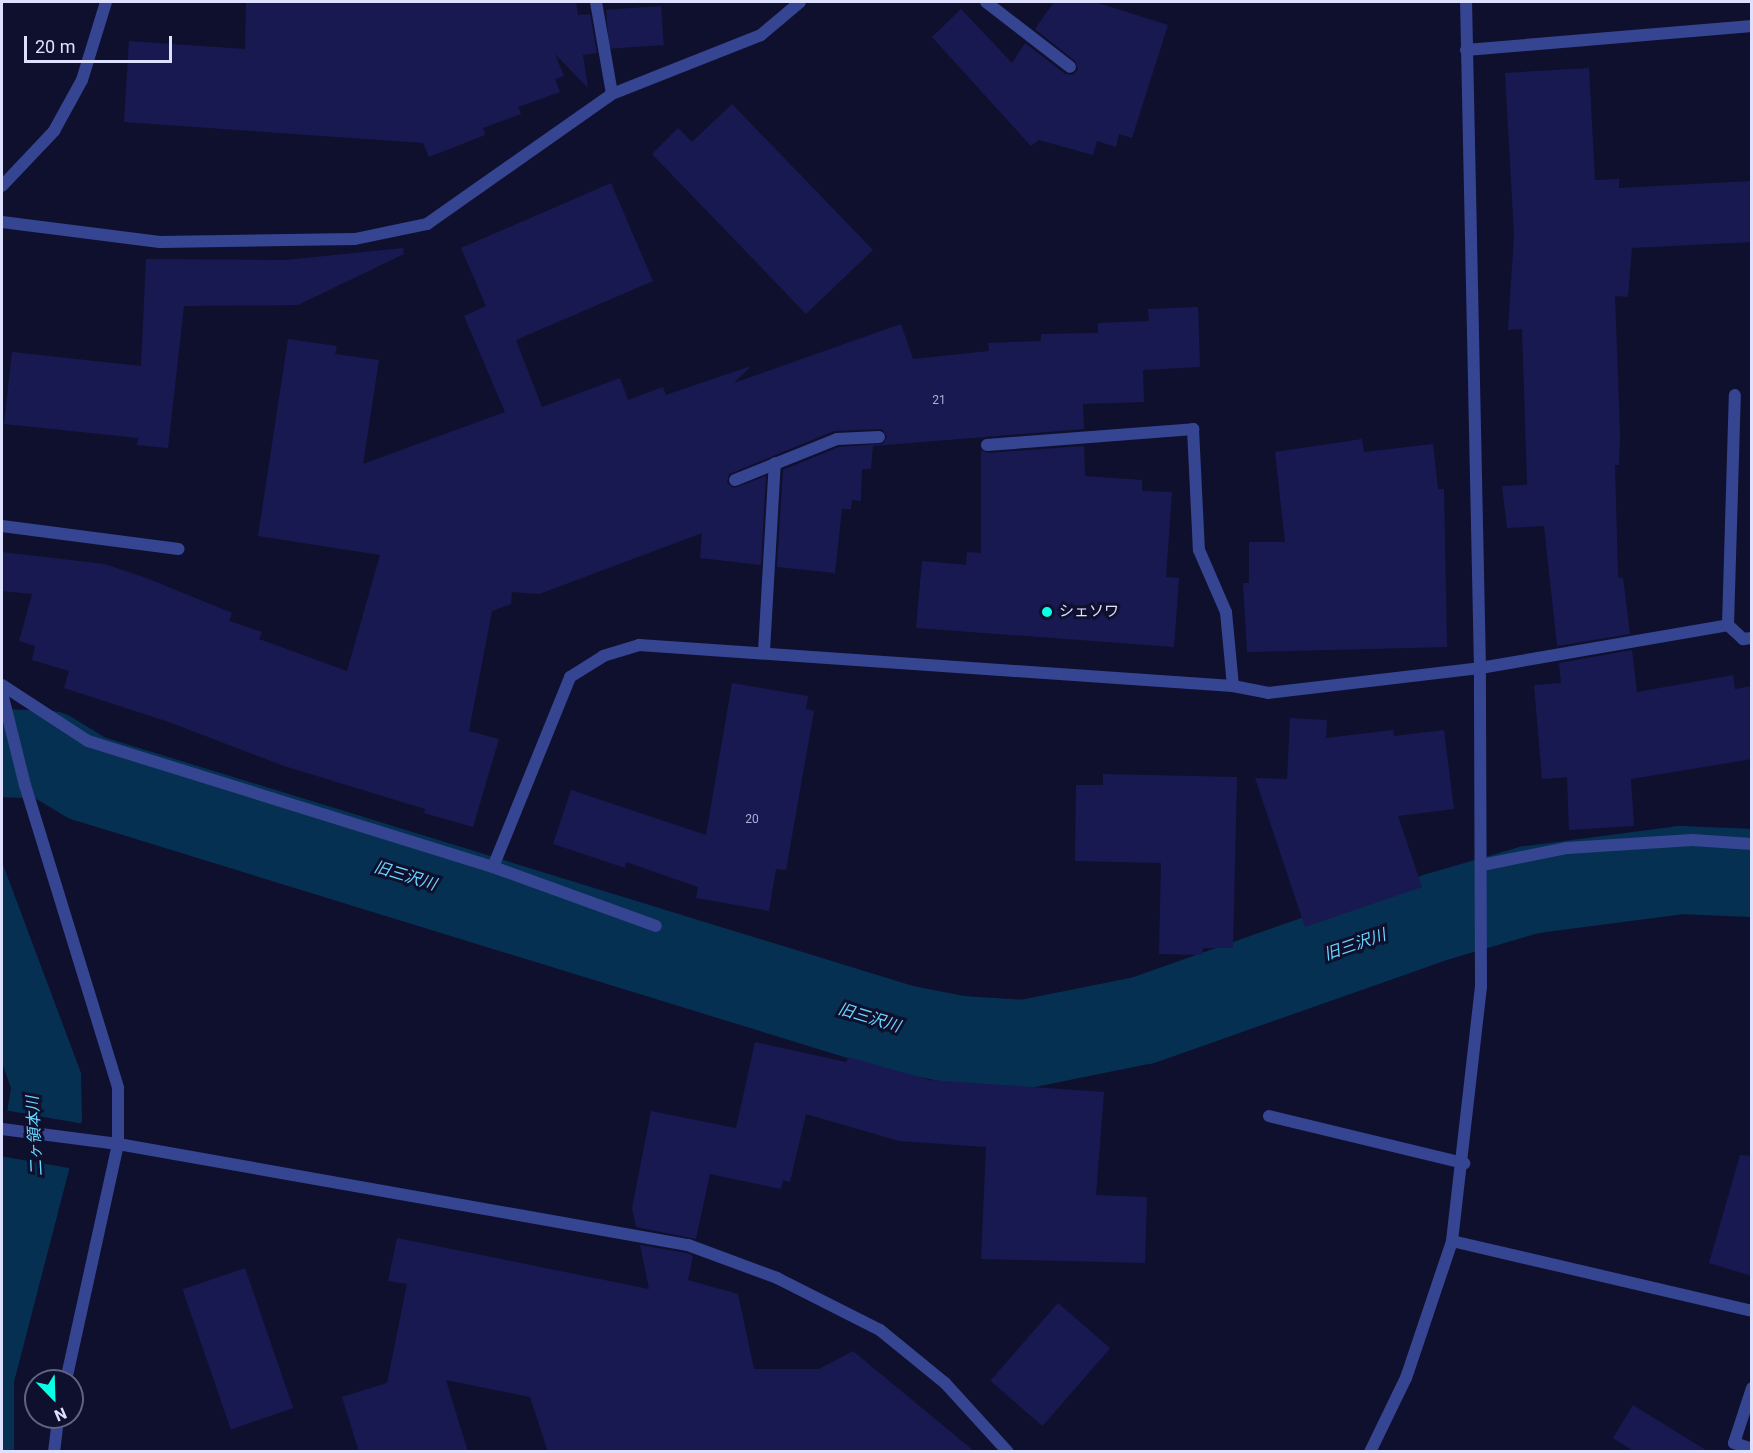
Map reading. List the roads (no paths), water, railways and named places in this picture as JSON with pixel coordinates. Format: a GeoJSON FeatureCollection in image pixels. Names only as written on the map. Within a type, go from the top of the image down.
{"type":"FeatureCollection","features":[{"type":"Feature","properties":{"kind":"street"},"geometry":{"type":"LineString","coordinates":[[2,186],[60,121],[82,81],[106,2]]}},
{"type":"Feature","properties":{"kind":"street"},"geometry":{"type":"LineString","coordinates":[[596,2],[612,94]]}},
{"type":"Feature","properties":{"kind":"street"},"geometry":{"type":"LineString","coordinates":[[2,222],[183,242],[355,239],[427,224],[612,94],[761,35],[800,2]]}},
{"type":"Feature","properties":{"kind":"street"},"geometry":{"type":"LineString","coordinates":[[986,2],[1070,67]]}},
{"type":"Feature","properties":{"kind":"street"},"geometry":{"type":"LineString","coordinates":[[1370,1452],[1407,1378],[1452,1241],[1464,1163],[1481,987],[1480,668],[1466,2]]}},
{"type":"Feature","properties":{"kind":"street"},"geometry":{"type":"LineString","coordinates":[[1466,50],[1752,26]]}},
{"type":"Feature","properties":{"kind":"street"},"geometry":{"type":"LineString","coordinates":[[1735,395],[1728,625],[1743,639],[1752,638]]}},
{"type":"Feature","properties":{"kind":"street"},"geometry":{"type":"LineString","coordinates":[[987,445],[1193,429],[1199,550],[1226,612],[1233,686]]}},
{"type":"Feature","properties":{"kind":"street"},"geometry":{"type":"LineString","coordinates":[[735,480],[837,439],[879,437]]}},
{"type":"Feature","properties":{"kind":"street"},"geometry":{"type":"LineString","coordinates":[[764,651],[775,463]]}},
{"type":"Feature","properties":{"kind":"street"},"geometry":{"type":"LineString","coordinates":[[2,526],[179,549]]}},
{"type":"Feature","properties":{"kind":"street"},"geometry":{"type":"LineString","coordinates":[[493,867],[570,677],[603,656],[639,645],[764,651],[1233,686],[1268,693],[1480,668],[1728,625]]}},
{"type":"Feature","properties":{"kind":"street"},"geometry":{"type":"LineString","coordinates":[[2,685],[88,741],[493,867],[656,926]]}},
{"type":"Feature","properties":{"kind":"street"},"geometry":{"type":"LineString","coordinates":[[2,693],[25,785],[118,1088],[118,1144],[69,1369]]}},
{"type":"Feature","properties":{"kind":"street"},"geometry":{"type":"LineString","coordinates":[[1482,865],[1567,848],[1692,840],[1752,844]]}},
{"type":"Feature","properties":{"kind":"street"},"geometry":{"type":"LineString","coordinates":[[1269,1116],[1464,1163]]}},
{"type":"Feature","properties":{"kind":"street"},"geometry":{"type":"LineString","coordinates":[[2,1129],[118,1144],[688,1245],[777,1278],[880,1330],[945,1383],[1008,1452]]}},
{"type":"Feature","properties":{"kind":"street"},"geometry":{"type":"LineString","coordinates":[[1452,1241],[1752,1311]]}},
{"type":"Feature","properties":{"kind":"street"},"geometry":{"type":"LineString","coordinates":[[1752,1389],[1734,1443],[1752,1449]]}},
{"type":"Feature","properties":{"kind":"street"},"geometry":{"type":"LineString","coordinates":[[54,1452],[57,1429]]}},
{"type":"Feature","properties":{"kind":"water","name":"二ヶ領本川"},"geometry":{"type":"Polygon","coordinates":[[[2,862],[81,1073],[82,1120],[14,1382],[14,1452],[2,1451],[2,1142],[11,1088],[2,1063],[2,862]]]}},
{"type":"Feature","properties":{"kind":"waterway","name":"旧三沢川"},"geometry":{"type":"LineString","coordinates":[[2,753],[49,755],[87,778],[903,1029],[960,1040],[1025,1044],[1144,1020],[1440,916],[1529,890],[1681,870],[1752,873]]}},
{"type":"Feature","properties":{"kind":"place","name":"シェソワ"},"geometry":{"type":"Point","coordinates":[1047,612]}}]}
